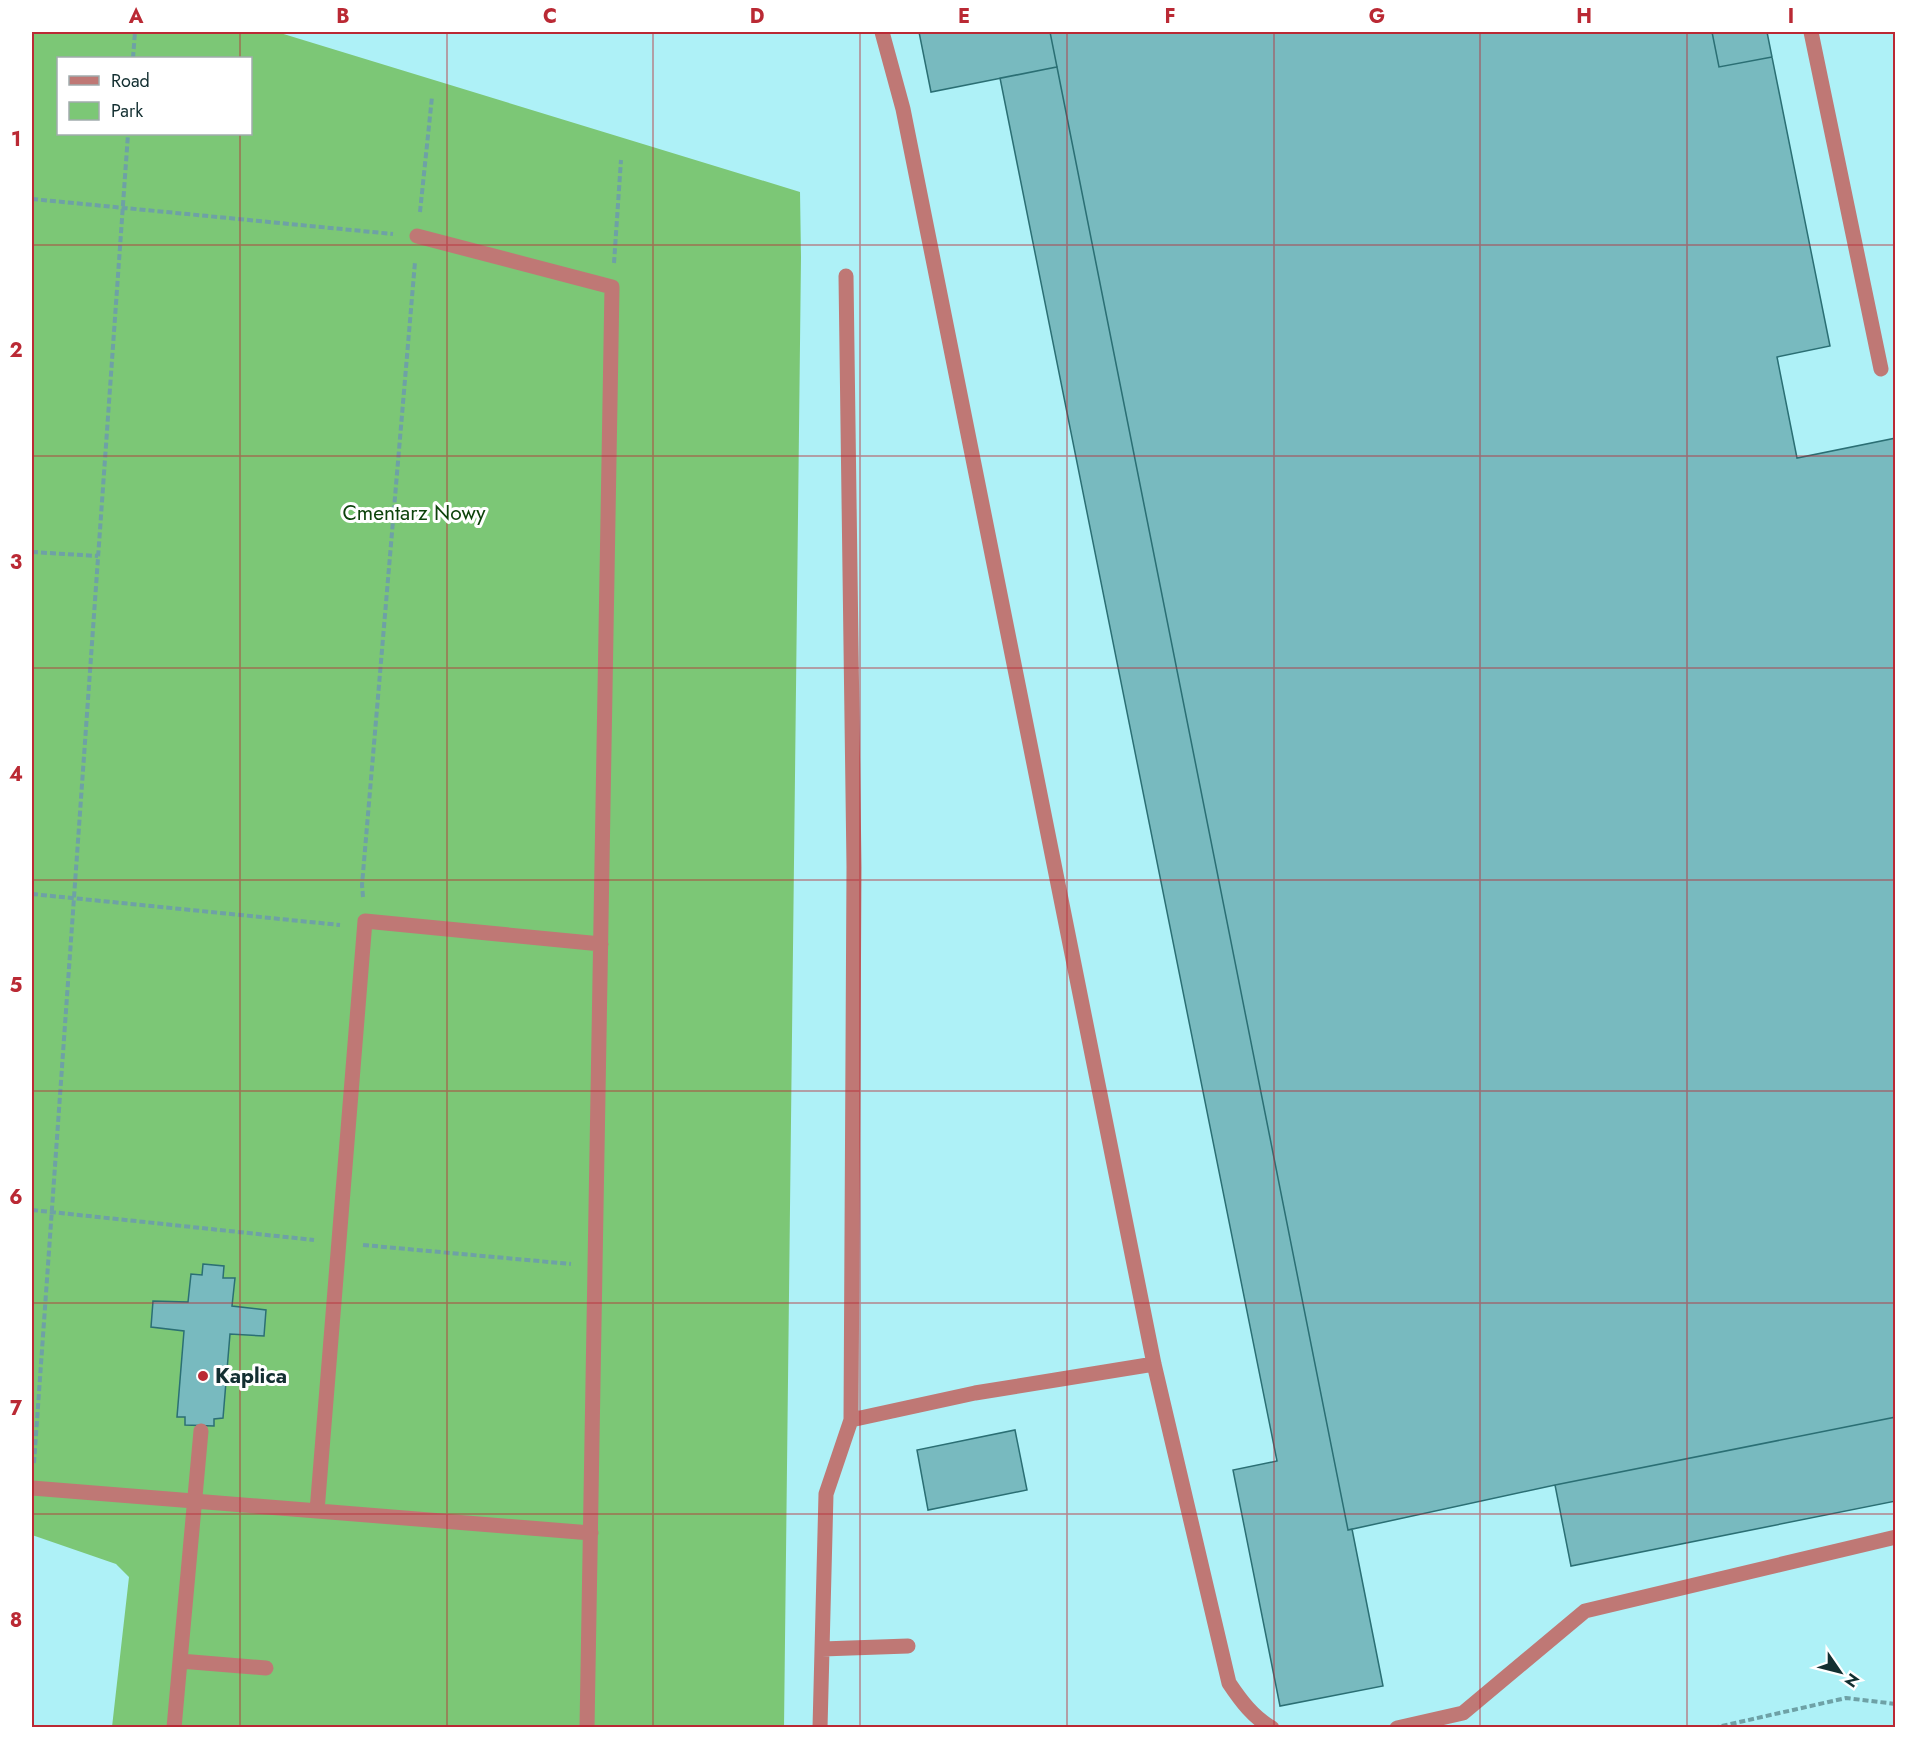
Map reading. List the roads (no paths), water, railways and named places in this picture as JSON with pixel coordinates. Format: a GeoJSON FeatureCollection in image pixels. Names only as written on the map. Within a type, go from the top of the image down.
{"type":"FeatureCollection","features":[{"type":"Feature","properties":{"kind":"street"},"geometry":{"type":"LineString","coordinates":[[882,32],[903,109],[1154,1364],[1229,1683],[1245,1706],[1272,1728]]}},
{"type":"Feature","properties":{"kind":"street"},"geometry":{"type":"LineString","coordinates":[[1811,32],[1881,369]]}},
{"type":"Feature","properties":{"kind":"street"},"geometry":{"type":"LineString","coordinates":[[417,236],[612,287],[587,1728]]}},
{"type":"Feature","properties":{"kind":"street"},"geometry":{"type":"LineString","coordinates":[[820,1728],[826,1494],[852,1420],[854,867],[846,276]]}},
{"type":"Feature","properties":{"kind":"street"},"geometry":{"type":"LineString","coordinates":[[317,1511],[365,921],[601,944]]}},
{"type":"Feature","properties":{"kind":"street"},"geometry":{"type":"LineString","coordinates":[[852,1420],[975,1394],[1154,1364]]}},
{"type":"Feature","properties":{"kind":"street"},"geometry":{"type":"LineString","coordinates":[[174,1728],[201,1431]]}},
{"type":"Feature","properties":{"kind":"street"},"geometry":{"type":"LineString","coordinates":[[32,1488],[591,1533]]}},
{"type":"Feature","properties":{"kind":"street"},"geometry":{"type":"LineString","coordinates":[[1397,1728],[1463,1713],[1585,1611],[1896,1537]]}},
{"type":"Feature","properties":{"kind":"street"},"geometry":{"type":"LineString","coordinates":[[822,1649],[908,1646]]}},
{"type":"Feature","properties":{"kind":"street"},"geometry":{"type":"LineString","coordinates":[[180,1661],[266,1668]]}},
{"type":"Feature","properties":{"kind":"place","name":"Kaplica"},"geometry":{"type":"Point","coordinates":[203,1376]}},
{"type":"Feature","properties":{"kind":"park label","name":"Cmentarz Nowy"},"geometry":{"type":"Point","coordinates":[414,513]}}]}
